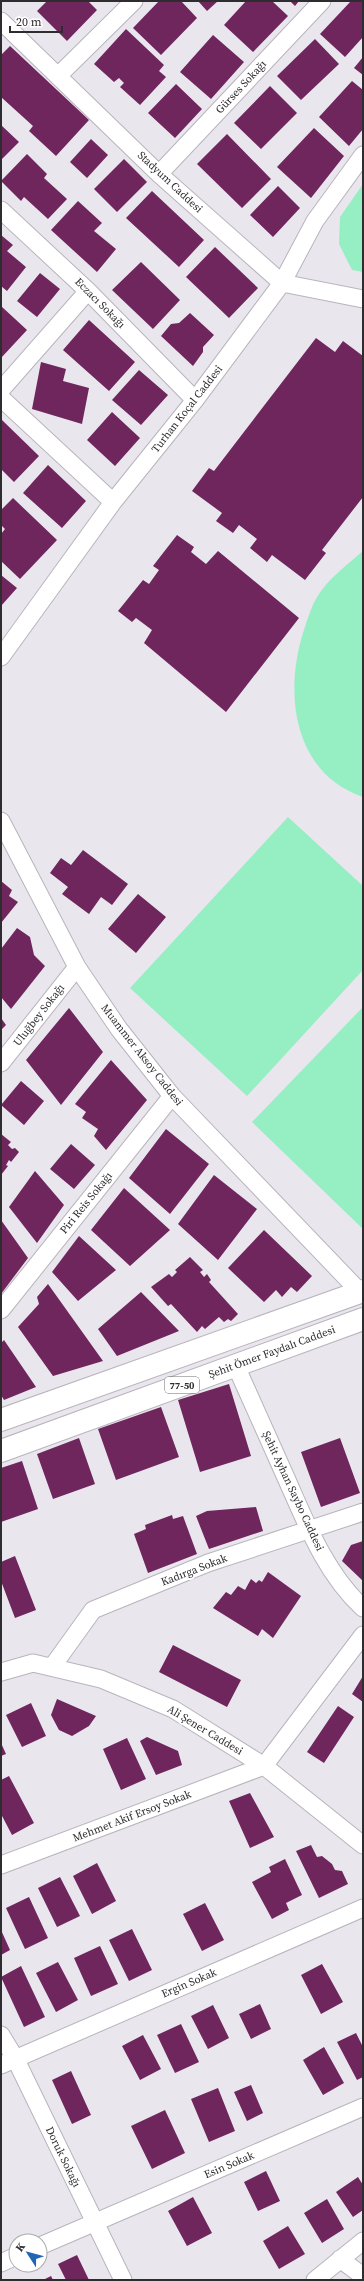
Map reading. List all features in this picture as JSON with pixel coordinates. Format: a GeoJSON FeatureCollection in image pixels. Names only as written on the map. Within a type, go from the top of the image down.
{"type":"FeatureCollection","features":[{"type":"Feature","properties":{"kind":"main road","name":"77-50"},"geometry":{"type":"LineString","coordinates":[[1,1420],[362,1292]]}},
{"type":"Feature","properties":{"kind":"main road","name":"Şehit Ömer Faydalı Caddesi"},"geometry":{"type":"LineString","coordinates":[[1,1451],[363,1319]]}},
{"type":"Feature","properties":{"kind":"street"},"geometry":{"type":"LineString","coordinates":[[58,76],[134,1]]}},
{"type":"Feature","properties":{"kind":"street","name":"Gürses Sokağı"},"geometry":{"type":"LineString","coordinates":[[159,174],[322,1]]}},
{"type":"Feature","properties":{"kind":"street","name":"Stadyum Caddesi"},"geometry":{"type":"LineString","coordinates":[[1,21],[159,174],[282,284]]}},
{"type":"Feature","properties":{"kind":"street","name":"Turhan Koçal Caddesi"},"geometry":{"type":"LineString","coordinates":[[1,657],[113,502],[195,400],[282,284],[315,221],[363,155]]}},
{"type":"Feature","properties":{"kind":"street","name":"Eczacı Sokağı"},"geometry":{"type":"LineString","coordinates":[[1,210],[88,291],[195,400]]}},
{"type":"Feature","properties":{"kind":"street"},"geometry":{"type":"LineString","coordinates":[[282,284],[363,299]]}},
{"type":"Feature","properties":{"kind":"street"},"geometry":{"type":"LineString","coordinates":[[1,390],[88,291]]}},
{"type":"Feature","properties":{"kind":"street"},"geometry":{"type":"LineString","coordinates":[[1,398],[113,502]]}},
{"type":"Feature","properties":{"kind":"street","name":"Muammer Aksoy Caddesi"},"geometry":{"type":"LineString","coordinates":[[1,821],[77,967],[119,1029],[172,1096],[362,1292]]}},
{"type":"Feature","properties":{"kind":"street","name":"Uluğbey Sokağı"},"geometry":{"type":"LineString","coordinates":[[1,1063],[77,967]]}},
{"type":"Feature","properties":{"kind":"street","name":"Piri Reis Sokağı"},"geometry":{"type":"LineString","coordinates":[[1,1310],[172,1096]]}},
{"type":"Feature","properties":{"kind":"street","name":"Şehit Ayhan Saybo Caddesi"},"geometry":{"type":"LineString","coordinates":[[236,1366],[309,1529],[330,1568],[351,1597],[363,1608]]}},
{"type":"Feature","properties":{"kind":"street","name":"Kadırga Sokak"},"geometry":{"type":"LineString","coordinates":[[52,1667],[93,1610],[208,1563],[363,1512]]}},
{"type":"Feature","properties":{"kind":"street"},"geometry":{"type":"LineString","coordinates":[[264,1766],[363,1635]]}},
{"type":"Feature","properties":{"kind":"street","name":"Ali Şener Caddesi"},"geometry":{"type":"LineString","coordinates":[[1,1672],[33,1663],[52,1667],[101,1679],[173,1709],[264,1766],[363,1845]]}},
{"type":"Feature","properties":{"kind":"street","name":"Mehmet Akif Ersoy Sokak"},"geometry":{"type":"LineString","coordinates":[[1,1865],[264,1766]]}},
{"type":"Feature","properties":{"kind":"street","name":"Ergin Sokak"},"geometry":{"type":"LineString","coordinates":[[8,2062],[363,1908]]}},
{"type":"Feature","properties":{"kind":"street","name":"Doruk Sokağı"},"geometry":{"type":"LineString","coordinates":[[1,2035],[8,2062],[95,2222],[123,2280]]}},
{"type":"Feature","properties":{"kind":"street","name":"Esin Sokak"},"geometry":{"type":"LineString","coordinates":[[48,2243],[363,2107]]}},
{"type":"Feature","properties":{"kind":"street"},"geometry":{"type":"LineString","coordinates":[[315,2280],[363,2241]]}},
{"type":"Feature","properties":{"kind":"street"},"geometry":{"type":"LineString","coordinates":[[340,2259],[363,2276]]}},
{"type":"Feature","properties":{"kind":"green space"},"geometry":{"type":"Polygon","coordinates":[[[363,184],[363,272],[352,270],[339,244],[340,217],[363,184]]]}},
{"type":"Feature","properties":{"kind":"green space"},"geometry":{"type":"Polygon","coordinates":[[[363,551],[363,797],[340,786],[321,770],[308,751],[300,729],[295,705],[295,681],[297,657],[303,633],[315,601],[330,580],[363,551]]]}},
{"type":"Feature","properties":{"kind":"green space"},"geometry":{"type":"Polygon","coordinates":[[[288,817],[363,886],[363,970],[247,1096],[130,988],[288,817]]]}},
{"type":"Feature","properties":{"kind":"green space"},"geometry":{"type":"Polygon","coordinates":[[[363,1007],[363,1229],[252,1122],[363,1007]]]}},
{"type":"Feature","properties":{"kind":"building"},"geometry":{"type":"Polygon","coordinates":[[[47,1],[88,1],[97,10],[67,41],[37,11],[47,1]]]}},
{"type":"Feature","properties":{"kind":"building"},"geometry":{"type":"Polygon","coordinates":[[[159,1],[181,1],[197,18],[161,55],[133,28],[159,1]]]}},
{"type":"Feature","properties":{"kind":"building"},"geometry":{"type":"Polygon","coordinates":[[[198,1],[218,1],[207,11],[198,1]]]}},
{"type":"Feature","properties":{"kind":"building"},"geometry":{"type":"Polygon","coordinates":[[[246,1],[272,1],[288,16],[253,52],[224,25],[246,1]]]}},
{"type":"Feature","properties":{"kind":"building"},"geometry":{"type":"Polygon","coordinates":[[[290,1],[299,1],[295,6],[290,1]]]}},
{"type":"Feature","properties":{"kind":"building"},"geometry":{"type":"Polygon","coordinates":[[[351,1],[363,1],[363,37],[345,57],[320,34],[351,1]]]}},
{"type":"Feature","properties":{"kind":"building"},"geometry":{"type":"Polygon","coordinates":[[[126,29],[164,65],[159,71],[166,77],[140,105],[120,87],[124,83],[119,78],[114,82],[94,64],[126,29]]]}},
{"type":"Feature","properties":{"kind":"building"},"geometry":{"type":"Polygon","coordinates":[[[213,35],[244,62],[211,99],[180,72],[213,35]]]}},
{"type":"Feature","properties":{"kind":"building"},"geometry":{"type":"Polygon","coordinates":[[[315,39],[339,64],[301,100],[277,76],[315,39]]]}},
{"type":"Feature","properties":{"kind":"building"},"geometry":{"type":"Polygon","coordinates":[[[10,46],[89,120],[56,156],[29,131],[33,126],[1,97],[1,55],[10,46]]]}},
{"type":"Feature","properties":{"kind":"building"},"geometry":{"type":"Polygon","coordinates":[[[363,57],[363,75],[354,68],[363,57]]]}},
{"type":"Feature","properties":{"kind":"building"},"geometry":{"type":"Polygon","coordinates":[[[352,81],[363,90],[363,129],[349,146],[319,117],[352,81]]]}},
{"type":"Feature","properties":{"kind":"building"},"geometry":{"type":"Polygon","coordinates":[[[176,84],[202,109],[175,138],[148,113],[176,84]]]}},
{"type":"Feature","properties":{"kind":"building"},"geometry":{"type":"Polygon","coordinates":[[[270,86],[297,113],[261,149],[234,123],[270,86]]]}},
{"type":"Feature","properties":{"kind":"building"},"geometry":{"type":"Polygon","coordinates":[[[1,125],[19,142],[1,160],[1,125]]]}},
{"type":"Feature","properties":{"kind":"building"},"geometry":{"type":"Polygon","coordinates":[[[314,128],[344,156],[311,198],[277,167],[314,128]]]}},
{"type":"Feature","properties":{"kind":"building"},"geometry":{"type":"Polygon","coordinates":[[[227,134],[271,179],[242,208],[197,164],[227,134]]]}},
{"type":"Feature","properties":{"kind":"building"},"geometry":{"type":"Polygon","coordinates":[[[91,139],[108,155],[87,178],[70,162],[91,139]]]}},
{"type":"Feature","properties":{"kind":"building"},"geometry":{"type":"Polygon","coordinates":[[[27,154],[47,174],[44,178],[67,199],[48,219],[24,197],[21,201],[1,181],[27,154]]]}},
{"type":"Feature","properties":{"kind":"building"},"geometry":{"type":"Polygon","coordinates":[[[124,159],[147,182],[117,212],[94,189],[124,159]]]}},
{"type":"Feature","properties":{"kind":"building"},"geometry":{"type":"Polygon","coordinates":[[[278,186],[300,208],[273,237],[250,215],[278,186]]]}},
{"type":"Feature","properties":{"kind":"building"},"geometry":{"type":"Polygon","coordinates":[[[152,191],[204,240],[179,267],[126,218],[152,191]]]}},
{"type":"Feature","properties":{"kind":"building"},"geometry":{"type":"Polygon","coordinates":[[[78,201],[102,223],[94,231],[116,249],[97,272],[51,230],[78,201]]]}},
{"type":"Feature","properties":{"kind":"building"},"geometry":{"type":"Polygon","coordinates":[[[1,235],[13,245],[7,251],[26,267],[7,291],[1,286],[1,235]]]}},
{"type":"Feature","properties":{"kind":"building"},"geometry":{"type":"Polygon","coordinates":[[[215,247],[258,288],[229,318],[186,277],[215,247]]]}},
{"type":"Feature","properties":{"kind":"building"},"geometry":{"type":"Polygon","coordinates":[[[141,262],[180,300],[153,329],[112,290],[141,262]]]}},
{"type":"Feature","properties":{"kind":"building"},"geometry":{"type":"Polygon","coordinates":[[[40,273],[60,289],[37,317],[17,301],[40,273]]]}},
{"type":"Feature","properties":{"kind":"building"},"geometry":{"type":"Polygon","coordinates":[[[1,306],[27,330],[1,358],[1,306]]]}},
{"type":"Feature","properties":{"kind":"building"},"geometry":{"type":"Polygon","coordinates":[[[190,313],[214,335],[203,347],[203,352],[193,366],[161,336],[171,324],[179,323],[190,313]]]}},
{"type":"Feature","properties":{"kind":"building"},"geometry":{"type":"Polygon","coordinates":[[[89,320],[135,362],[109,391],[63,350],[89,320]]]}},
{"type":"Feature","properties":{"kind":"building"},"geometry":{"type":"Polygon","coordinates":[[[316,338],[335,352],[343,341],[363,356],[363,497],[322,550],[326,553],[305,580],[272,555],[267,562],[250,548],[257,539],[239,525],[233,533],[216,521],[222,513],[192,491],[209,468],[214,471],[316,338]]]}},
{"type":"Feature","properties":{"kind":"building"},"geometry":{"type":"Polygon","coordinates":[[[41,362],[66,369],[63,381],[89,388],[82,424],[32,409],[41,362]]]}},
{"type":"Feature","properties":{"kind":"building"},"geometry":{"type":"Polygon","coordinates":[[[139,370],[168,395],[141,425],[112,400],[139,370]]]}},
{"type":"Feature","properties":{"kind":"building"},"geometry":{"type":"Polygon","coordinates":[[[112,412],[140,438],[115,466],[87,440],[112,412]]]}},
{"type":"Feature","properties":{"kind":"building"},"geometry":{"type":"Polygon","coordinates":[[[2,420],[39,456],[14,482],[1,469],[2,420]]]}},
{"type":"Feature","properties":{"kind":"building"},"geometry":{"type":"Polygon","coordinates":[[[48,465],[86,501],[62,528],[23,493],[48,465]]]}},
{"type":"Feature","properties":{"kind":"building"},"geometry":{"type":"Polygon","coordinates":[[[13,498],[57,540],[20,579],[1,561],[1,534],[5,529],[1,525],[1,510],[13,498]]]}},
{"type":"Feature","properties":{"kind":"building"},"geometry":{"type":"Polygon","coordinates":[[[177,535],[194,547],[191,552],[206,564],[218,551],[299,618],[226,712],[144,643],[152,630],[136,618],[132,622],[118,611],[143,580],[149,584],[159,570],[153,566],[177,535]]]}},
{"type":"Feature","properties":{"kind":"building"},"geometry":{"type":"Polygon","coordinates":[[[1,575],[17,588],[1,606],[1,575]]]}},
{"type":"Feature","properties":{"kind":"building"},"geometry":{"type":"Polygon","coordinates":[[[83,850],[128,884],[112,905],[101,897],[89,914],[62,894],[68,887],[50,873],[61,858],[71,865],[83,850]]]}},
{"type":"Feature","properties":{"kind":"building"},"geometry":{"type":"Polygon","coordinates":[[[1,881],[12,890],[9,896],[18,902],[1,923],[1,881]]]}},
{"type":"Feature","properties":{"kind":"building"},"geometry":{"type":"Polygon","coordinates":[[[138,894],[166,917],[136,953],[108,929],[138,894]]]}},
{"type":"Feature","properties":{"kind":"building"},"geometry":{"type":"Polygon","coordinates":[[[17,928],[30,937],[34,955],[45,966],[11,1009],[1,997],[1,949],[17,928]]]}},
{"type":"Feature","properties":{"kind":"building"},"geometry":{"type":"Polygon","coordinates":[[[69,1008],[103,1052],[61,1105],[26,1060],[69,1008]]]}},
{"type":"Feature","properties":{"kind":"building"},"geometry":{"type":"Polygon","coordinates":[[[1,1018],[6,1025],[1,1030],[1,1018]]]}},
{"type":"Feature","properties":{"kind":"building"},"geometry":{"type":"Polygon","coordinates":[[[111,1060],[147,1100],[106,1150],[94,1136],[98,1129],[82,1118],[86,1112],[75,1104],[111,1060]]]}},
{"type":"Feature","properties":{"kind":"building"},"geometry":{"type":"Polygon","coordinates":[[[21,1081],[44,1101],[24,1125],[1,1105],[21,1081]]]}},
{"type":"Feature","properties":{"kind":"building"},"geometry":{"type":"Polygon","coordinates":[[[166,1129],[209,1164],[170,1214],[129,1178],[166,1129]]]}},
{"type":"Feature","properties":{"kind":"building"},"geometry":{"type":"Polygon","coordinates":[[[1,1134],[11,1142],[8,1145],[12,1149],[15,1148],[19,1152],[11,1162],[9,1160],[6,1165],[8,1166],[1,1175],[1,1134]]]}},
{"type":"Feature","properties":{"kind":"building"},"geometry":{"type":"Polygon","coordinates":[[[71,1144],[95,1165],[74,1189],[50,1169],[71,1144]]]}},
{"type":"Feature","properties":{"kind":"building"},"geometry":{"type":"Polygon","coordinates":[[[35,1171],[64,1205],[37,1243],[9,1207],[35,1171]]]}},
{"type":"Feature","properties":{"kind":"building"},"geometry":{"type":"Polygon","coordinates":[[[214,1175],[257,1209],[218,1260],[178,1224],[214,1175]]]}},
{"type":"Feature","properties":{"kind":"building"},"geometry":{"type":"Polygon","coordinates":[[[124,1188],[170,1230],[130,1266],[91,1230],[124,1188]]]}},
{"type":"Feature","properties":{"kind":"building"},"geometry":{"type":"Polygon","coordinates":[[[1,1220],[28,1258],[1,1294],[1,1220]]]}},
{"type":"Feature","properties":{"kind":"building"},"geometry":{"type":"Polygon","coordinates":[[[264,1230],[312,1276],[297,1292],[291,1287],[282,1297],[276,1290],[264,1302],[228,1268],[264,1230]]]}},
{"type":"Feature","properties":{"kind":"building"},"geometry":{"type":"Polygon","coordinates":[[[79,1236],[116,1270],[78,1301],[52,1272],[79,1236]]]}},
{"type":"Feature","properties":{"kind":"building"},"geometry":{"type":"Polygon","coordinates":[[[190,1257],[203,1270],[200,1272],[204,1277],[207,1274],[211,1280],[209,1282],[238,1314],[231,1321],[228,1319],[224,1322],[219,1317],[205,1329],[202,1326],[197,1332],[171,1304],[168,1306],[151,1287],[169,1274],[172,1277],[177,1272],[175,1270],[190,1257]]]}},
{"type":"Feature","properties":{"kind":"building"},"geometry":{"type":"Polygon","coordinates":[[[48,1284],[103,1361],[53,1376],[18,1327],[39,1304],[37,1297],[48,1284]]]}},
{"type":"Feature","properties":{"kind":"building"},"geometry":{"type":"Polygon","coordinates":[[[141,1292],[179,1331],[117,1356],[98,1329],[141,1292]]]}},
{"type":"Feature","properties":{"kind":"building"},"geometry":{"type":"Polygon","coordinates":[[[4,1340],[36,1387],[4,1400],[1,1395],[1,1343],[4,1340]]]}},
{"type":"Feature","properties":{"kind":"building"},"geometry":{"type":"Polygon","coordinates":[[[229,1384],[251,1456],[200,1472],[178,1400],[229,1384]]]}},
{"type":"Feature","properties":{"kind":"building"},"geometry":{"type":"Polygon","coordinates":[[[161,1407],[179,1457],[116,1480],[98,1429],[161,1407]]]}},
{"type":"Feature","properties":{"kind":"building"},"geometry":{"type":"Polygon","coordinates":[[[79,1438],[95,1484],[53,1499],[37,1454],[79,1438]]]}},
{"type":"Feature","properties":{"kind":"building"},"geometry":{"type":"Polygon","coordinates":[[[340,1438],[360,1493],[321,1507],[301,1452],[340,1438]]]}},
{"type":"Feature","properties":{"kind":"building"},"geometry":{"type":"Polygon","coordinates":[[[22,1461],[38,1509],[1,1522],[1,1468],[22,1461]]]}},
{"type":"Feature","properties":{"kind":"building"},"geometry":{"type":"Polygon","coordinates":[[[256,1507],[263,1531],[209,1549],[196,1516],[207,1511],[256,1507]]]}},
{"type":"Feature","properties":{"kind":"building"},"geometry":{"type":"Polygon","coordinates":[[[172,1515],[173,1519],[183,1516],[197,1554],[148,1573],[134,1534],[146,1529],[145,1525],[172,1515]]]}},
{"type":"Feature","properties":{"kind":"building"},"geometry":{"type":"Polygon","coordinates":[[[363,1541],[363,1581],[342,1561],[351,1545],[363,1541]]]}},
{"type":"Feature","properties":{"kind":"building"},"geometry":{"type":"Polygon","coordinates":[[[15,1556],[36,1610],[15,1618],[1,1581],[1,1562],[15,1556]]]}},
{"type":"Feature","properties":{"kind":"building"},"geometry":{"type":"Polygon","coordinates":[[[268,1572],[301,1596],[273,1638],[262,1629],[258,1636],[213,1608],[226,1592],[231,1595],[238,1586],[245,1590],[251,1579],[256,1583],[259,1580],[262,1582],[268,1572]]]}},
{"type":"Feature","properties":{"kind":"building"},"geometry":{"type":"Polygon","coordinates":[[[173,1645],[241,1680],[227,1707],[159,1672],[173,1645]]]}},
{"type":"Feature","properties":{"kind":"building"},"geometry":{"type":"Polygon","coordinates":[[[363,1676],[363,1702],[352,1694],[363,1676]]]}},
{"type":"Feature","properties":{"kind":"building"},"geometry":{"type":"Polygon","coordinates":[[[57,1699],[96,1716],[89,1726],[72,1736],[59,1730],[51,1715],[57,1699]]]}},
{"type":"Feature","properties":{"kind":"building"},"geometry":{"type":"Polygon","coordinates":[[[31,1703],[46,1736],[22,1747],[6,1715],[31,1703]]]}},
{"type":"Feature","properties":{"kind":"building"},"geometry":{"type":"Polygon","coordinates":[[[338,1706],[354,1717],[324,1763],[307,1752],[338,1706]]]}},
{"type":"Feature","properties":{"kind":"building"},"geometry":{"type":"Polygon","coordinates":[[[147,1737],[178,1751],[182,1765],[156,1775],[140,1741],[147,1737]]]}},
{"type":"Feature","properties":{"kind":"building"},"geometry":{"type":"Polygon","coordinates":[[[127,1738],[146,1779],[121,1790],[103,1749],[127,1738]]]}},
{"type":"Feature","properties":{"kind":"building"},"geometry":{"type":"Polygon","coordinates":[[[1,1743],[6,1754],[1,1756],[1,1743]]]}},
{"type":"Feature","properties":{"kind":"building"},"geometry":{"type":"Polygon","coordinates":[[[9,1776],[34,1823],[12,1835],[1,1814],[1,1780],[9,1776]]]}},
{"type":"Feature","properties":{"kind":"building"},"geometry":{"type":"Polygon","coordinates":[[[250,1793],[274,1837],[250,1848],[229,1801],[250,1793]]]}},
{"type":"Feature","properties":{"kind":"building"},"geometry":{"type":"Polygon","coordinates":[[[311,1845],[317,1857],[322,1856],[332,1864],[335,1870],[342,1871],[348,1884],[319,1898],[296,1851],[311,1845]]]}},
{"type":"Feature","properties":{"kind":"building"},"geometry":{"type":"Polygon","coordinates":[[[285,1859],[302,1895],[286,1903],[289,1910],[272,1919],[252,1882],[271,1872],[269,1867],[285,1859]]]}},
{"type":"Feature","properties":{"kind":"building"},"geometry":{"type":"Polygon","coordinates":[[[97,1863],[116,1901],[92,1914],[73,1876],[97,1863]]]}},
{"type":"Feature","properties":{"kind":"building"},"geometry":{"type":"Polygon","coordinates":[[[60,1877],[80,1916],[57,1927],[38,1888],[60,1877]]]}},
{"type":"Feature","properties":{"kind":"building"},"geometry":{"type":"Polygon","coordinates":[[[29,1897],[48,1938],[25,1949],[6,1908],[29,1897]]]}},
{"type":"Feature","properties":{"kind":"building"},"geometry":{"type":"Polygon","coordinates":[[[205,1903],[224,1940],[202,1951],[183,1914],[205,1903]]]}},
{"type":"Feature","properties":{"kind":"building"},"geometry":{"type":"Polygon","coordinates":[[[132,1929],[152,1970],[129,1981],[109,1940],[132,1929]]]}},
{"type":"Feature","properties":{"kind":"building"},"geometry":{"type":"Polygon","coordinates":[[[1,1930],[10,1950],[1,1955],[1,1930]]]}},
{"type":"Feature","properties":{"kind":"building"},"geometry":{"type":"Polygon","coordinates":[[[100,1946],[118,1984],[91,1996],[74,1958],[100,1946]]]}},
{"type":"Feature","properties":{"kind":"building"},"geometry":{"type":"Polygon","coordinates":[[[58,1962],[78,2000],[56,2012],[36,1973],[58,1962]]]}},
{"type":"Feature","properties":{"kind":"building"},"geometry":{"type":"Polygon","coordinates":[[[322,1964],[343,2002],[321,2014],[301,1975],[322,1964]]]}},
{"type":"Feature","properties":{"kind":"building"},"geometry":{"type":"Polygon","coordinates":[[[21,1966],[45,2017],[24,2027],[1,1977],[21,1966]]]}},
{"type":"Feature","properties":{"kind":"building"},"geometry":{"type":"Polygon","coordinates":[[[260,2004],[271,2029],[251,2039],[239,2014],[260,2004]]]}},
{"type":"Feature","properties":{"kind":"building"},"geometry":{"type":"Polygon","coordinates":[[[213,2005],[229,2038],[208,2049],[191,2016],[213,2005]]]}},
{"type":"Feature","properties":{"kind":"building"},"geometry":{"type":"Polygon","coordinates":[[[181,2024],[199,2062],[175,2073],[157,2035],[181,2024]]]}},
{"type":"Feature","properties":{"kind":"building"},"geometry":{"type":"Polygon","coordinates":[[[356,2033],[363,2047],[363,2077],[357,2080],[337,2042],[356,2033]]]}},
{"type":"Feature","properties":{"kind":"building"},"geometry":{"type":"Polygon","coordinates":[[[143,2035],[161,2069],[140,2080],[122,2046],[143,2035]]]}},
{"type":"Feature","properties":{"kind":"building"},"geometry":{"type":"Polygon","coordinates":[[[324,2047],[344,2083],[323,2095],[303,2060],[324,2047]]]}},
{"type":"Feature","properties":{"kind":"building"},"geometry":{"type":"Polygon","coordinates":[[[71,2071],[91,2115],[72,2124],[52,2080],[71,2071]]]}},
{"type":"Feature","properties":{"kind":"building"},"geometry":{"type":"Polygon","coordinates":[[[251,2085],[263,2113],[247,2121],[234,2092],[251,2085]]]}},
{"type":"Feature","properties":{"kind":"building"},"geometry":{"type":"Polygon","coordinates":[[[218,2088],[235,2131],[209,2142],[191,2099],[218,2088]]]}},
{"type":"Feature","properties":{"kind":"building"},"geometry":{"type":"Polygon","coordinates":[[[165,2110],[185,2153],[152,2169],[131,2126],[165,2110]]]}},
{"type":"Feature","properties":{"kind":"building"},"geometry":{"type":"Polygon","coordinates":[[[266,2171],[280,2201],[258,2211],[244,2182],[266,2171]]]}},
{"type":"Feature","properties":{"kind":"building"},"geometry":{"type":"Polygon","coordinates":[[[358,2177],[363,2185],[363,2210],[353,2217],[336,2192],[358,2177]]]}},
{"type":"Feature","properties":{"kind":"building"},"geometry":{"type":"Polygon","coordinates":[[[193,2197],[212,2233],[187,2246],[168,2211],[193,2197]]]}},
{"type":"Feature","properties":{"kind":"building"},"geometry":{"type":"Polygon","coordinates":[[[327,2199],[344,2229],[322,2243],[304,2213],[327,2199]]]}},
{"type":"Feature","properties":{"kind":"building"},"geometry":{"type":"Polygon","coordinates":[[[288,2226],[305,2254],[279,2269],[263,2241],[288,2226]]]}},
{"type":"Feature","properties":{"kind":"building"},"geometry":{"type":"Polygon","coordinates":[[[77,2255],[89,2280],[66,2280],[58,2264],[77,2255]]]}},
{"type":"Feature","properties":{"kind":"building"},"geometry":{"type":"Polygon","coordinates":[[[51,2276],[53,2280],[43,2280],[51,2276]]]}}]}
